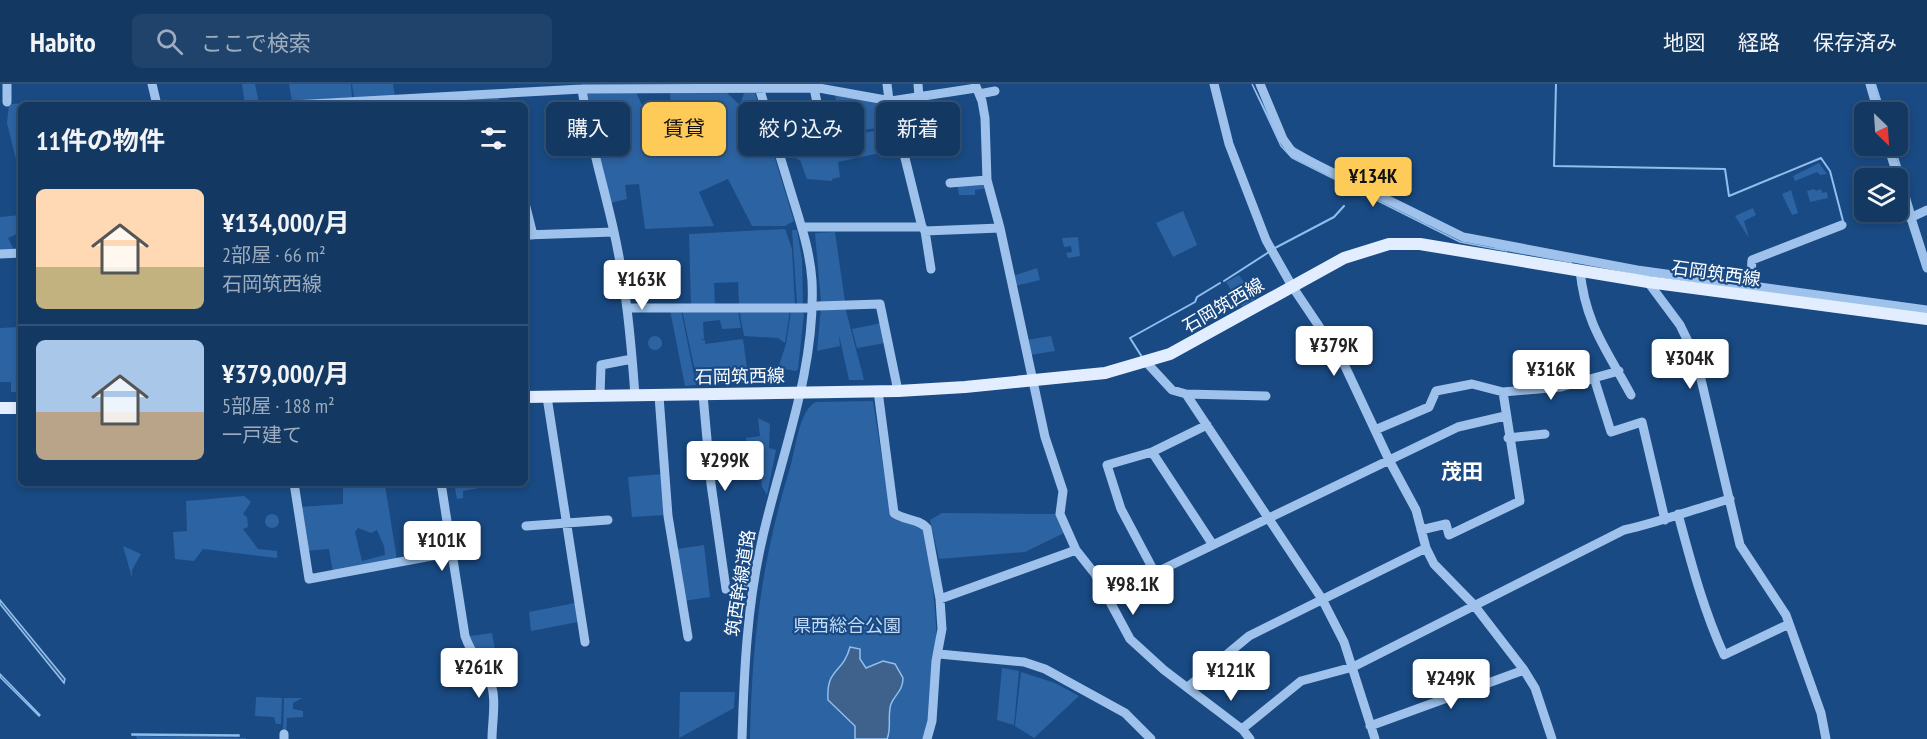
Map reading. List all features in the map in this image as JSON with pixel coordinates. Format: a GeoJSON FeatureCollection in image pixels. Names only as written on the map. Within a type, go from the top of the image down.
{"type":"FeatureCollection","features":[{"type":"Feature","properties":{"kind":"main road","name":"石岡筑西線"},"geometry":{"type":"LineString","coordinates":[[528,397],[898,391],[1105,373],[1147,363],[1205,337],[1344,258],[1374,248],[1399,244],[1459,249],[1580,270],[1636,275],[1648,282],[1750,291],[1927,319]]}},
{"type":"Feature","properties":{"kind":"main road"},"geometry":{"type":"LineString","coordinates":[[0,408],[18,408]]}},
{"type":"Feature","properties":{"kind":"street"},"geometry":{"type":"LineString","coordinates":[[7,84],[8,102]]}},
{"type":"Feature","properties":{"kind":"street"},"geometry":{"type":"LineString","coordinates":[[152,84],[156,102]]}},
{"type":"Feature","properties":{"kind":"street"},"geometry":{"type":"LineString","coordinates":[[886,84],[931,269]]}},
{"type":"Feature","properties":{"kind":"street"},"geometry":{"type":"LineString","coordinates":[[918,84],[919,97]]}},
{"type":"Feature","properties":{"kind":"street"},"geometry":{"type":"LineString","coordinates":[[1214,84],[1229,144],[1266,240],[1292,286],[1343,362],[1389,460],[1416,510],[1426,548],[1434,564],[1474,605],[1535,688],[1551,737],[1540,739]]}},
{"type":"Feature","properties":{"kind":"street"},"geometry":{"type":"LineString","coordinates":[[1260,84],[1283,139],[1293,153],[1463,237],[1636,275],[1750,291],[1927,310]]}},
{"type":"Feature","properties":{"kind":"street"},"geometry":{"type":"LineString","coordinates":[[1870,84],[1875,102]]}},
{"type":"Feature","properties":{"kind":"street"},"geometry":{"type":"LineString","coordinates":[[382,102],[564,87],[582,89],[814,88],[890,101],[977,89],[995,91]]}},
{"type":"Feature","properties":{"kind":"street","name":"筑西幹線道路"},"geometry":{"type":"LineString","coordinates":[[742,739],[747,633],[753,587],[762,540],[801,393],[814,307],[809,254],[759,87]]}},
{"type":"Feature","properties":{"kind":"street"},"geometry":{"type":"LineString","coordinates":[[814,88],[817,102]]}},
{"type":"Feature","properties":{"kind":"street"},"geometry":{"type":"LineString","coordinates":[[582,89],[589,137],[614,232],[628,308],[635,396]]}},
{"type":"Feature","properties":{"kind":"street"},"geometry":{"type":"LineString","coordinates":[[977,89],[985,118],[987,180],[1000,228],[1018,322],[1045,437],[1063,491],[1059,514],[1076,550],[1095,574],[1130,639],[1140,650],[1242,729],[1250,739]]}},
{"type":"Feature","properties":{"kind":"street"},"geometry":{"type":"LineString","coordinates":[[1891,156],[1927,268]]}},
{"type":"Feature","properties":{"kind":"street"},"geometry":{"type":"LineString","coordinates":[[950,183],[987,180]]}},
{"type":"Feature","properties":{"kind":"street"},"geometry":{"type":"LineString","coordinates":[[1910,218],[1927,210]]}},
{"type":"Feature","properties":{"kind":"street"},"geometry":{"type":"LineString","coordinates":[[1750,291],[1752,260],[1842,225]]}},
{"type":"Feature","properties":{"kind":"street"},"geometry":{"type":"LineString","coordinates":[[802,227],[1000,228]]}},
{"type":"Feature","properties":{"kind":"street"},"geometry":{"type":"LineString","coordinates":[[529,235],[614,232]]}},
{"type":"Feature","properties":{"kind":"street"},"geometry":{"type":"LineString","coordinates":[[0,254],[18,253]]}},
{"type":"Feature","properties":{"kind":"street"},"geometry":{"type":"LineString","coordinates":[[1580,270],[1582,293],[1591,324],[1631,395]]}},
{"type":"Feature","properties":{"kind":"street"},"geometry":{"type":"LineString","coordinates":[[1648,282],[1680,325],[1696,358],[1744,554],[1775,597],[1789,624],[1821,713],[1826,739]]}},
{"type":"Feature","properties":{"kind":"street"},"geometry":{"type":"LineString","coordinates":[[628,308],[814,307],[880,304],[898,391]]}},
{"type":"Feature","properties":{"kind":"street"},"geometry":{"type":"LineString","coordinates":[[600,396],[601,365],[632,359]]}},
{"type":"Feature","properties":{"kind":"street"},"geometry":{"type":"LineString","coordinates":[[1147,363],[1172,390],[1186,394],[1266,396]]}},
{"type":"Feature","properties":{"kind":"street"},"geometry":{"type":"LineString","coordinates":[[1375,430],[1429,407],[1436,391],[1472,384],[1503,392],[1561,387],[1619,371]]}},
{"type":"Feature","properties":{"kind":"street"},"geometry":{"type":"LineString","coordinates":[[1594,378],[1611,432],[1642,422],[1665,520]]}},
{"type":"Feature","properties":{"kind":"street"},"geometry":{"type":"LineString","coordinates":[[878,391],[894,513],[900,518],[916,520],[927,528],[940,599],[942,629],[933,714],[927,739]]}},
{"type":"Feature","properties":{"kind":"street"},"geometry":{"type":"LineString","coordinates":[[1421,530],[1446,524],[1449,535],[1520,501],[1508,438],[1503,392]]}},
{"type":"Feature","properties":{"kind":"street"},"geometry":{"type":"LineString","coordinates":[[1186,394],[1322,599],[1353,667],[1375,739]]}},
{"type":"Feature","properties":{"kind":"street"},"geometry":{"type":"LineString","coordinates":[[703,395],[711,484],[726,589],[753,587]]}},
{"type":"Feature","properties":{"kind":"street"},"geometry":{"type":"LineString","coordinates":[[659,396],[668,516],[688,637]]}},
{"type":"Feature","properties":{"kind":"street"},"geometry":{"type":"LineString","coordinates":[[547,397],[585,642]]}},
{"type":"Feature","properties":{"kind":"street"},"geometry":{"type":"LineString","coordinates":[[1107,597],[1458,427],[1505,416]]}},
{"type":"Feature","properties":{"kind":"street"},"geometry":{"type":"LineString","coordinates":[[1155,573],[1121,509],[1107,465],[1152,452],[1207,424]]}},
{"type":"Feature","properties":{"kind":"street"},"geometry":{"type":"LineString","coordinates":[[1508,438],[1545,434]]}},
{"type":"Feature","properties":{"kind":"street"},"geometry":{"type":"LineString","coordinates":[[1152,452],[1213,545]]}},
{"type":"Feature","properties":{"kind":"street"},"geometry":{"type":"LineString","coordinates":[[294,486],[309,579],[453,552]]}},
{"type":"Feature","properties":{"kind":"street"},"geometry":{"type":"LineString","coordinates":[[442,486],[465,636],[471,655],[489,677],[492,688],[492,739]]}},
{"type":"Feature","properties":{"kind":"street"},"geometry":{"type":"LineString","coordinates":[[1242,729],[1300,681],[1353,667],[1624,530],[1665,520],[1730,499]]}},
{"type":"Feature","properties":{"kind":"street"},"geometry":{"type":"LineString","coordinates":[[1678,514],[1694,577],[1724,655],[1789,624]]}},
{"type":"Feature","properties":{"kind":"street"},"geometry":{"type":"LineString","coordinates":[[526,526],[608,520]]}},
{"type":"Feature","properties":{"kind":"street"},"geometry":{"type":"LineString","coordinates":[[1189,686],[1249,636],[1426,548]]}},
{"type":"Feature","properties":{"kind":"street"},"geometry":{"type":"LineString","coordinates":[[940,599],[1076,550]]}},
{"type":"Feature","properties":{"kind":"street"},"geometry":{"type":"LineString","coordinates":[[939,654],[1024,662],[1045,669],[1125,713],[1151,739]]}},
{"type":"Feature","properties":{"kind":"street"},"geometry":{"type":"LineString","coordinates":[[1370,726],[1524,670]]}},
{"type":"Feature","properties":{"kind":"green space"},"geometry":{"type":"Polygon","coordinates":[[[242,84],[255,84],[259,102],[245,102],[242,84]]]}},
{"type":"Feature","properties":{"kind":"green space"},"geometry":{"type":"Polygon","coordinates":[[[289,84],[351,84],[352,97],[292,101],[289,84]]]}},
{"type":"Feature","properties":{"kind":"green space"},"geometry":{"type":"Polygon","coordinates":[[[352,84],[393,84],[395,96],[354,98],[352,84]]]}},
{"type":"Feature","properties":{"kind":"green space"},"geometry":{"type":"Polygon","coordinates":[[[587,92],[636,92],[642,105],[642,156],[726,156],[726,102],[671,102],[670,92],[727,93],[738,103],[738,156],[774,156],[794,221],[785,226],[752,226],[728,179],[699,192],[714,226],[645,229],[639,184],[625,185],[627,199],[610,203],[599,156],[630,156],[630,102],[587,102],[587,92]]]}},
{"type":"Feature","properties":{"kind":"green space"},"geometry":{"type":"Polygon","coordinates":[[[744,93],[755,93],[758,102],[741,102],[744,93]]]}},
{"type":"Feature","properties":{"kind":"green space"},"geometry":{"type":"Polygon","coordinates":[[[835,94],[888,102],[876,102],[876,128],[864,130],[864,102],[836,102],[835,94]]]}},
{"type":"Feature","properties":{"kind":"green space"},"geometry":{"type":"Polygon","coordinates":[[[499,98],[500,102],[414,102],[499,98]]]}},
{"type":"Feature","properties":{"kind":"green space"},"geometry":{"type":"Polygon","coordinates":[[[9,104],[18,104],[18,168],[7,123],[9,104]]]}},
{"type":"Feature","properties":{"kind":"green space"},"geometry":{"type":"Polygon","coordinates":[[[874,131],[876,154],[838,162],[840,177],[832,181],[807,179],[800,160],[793,156],[813,156],[813,158],[864,156],[864,133],[874,131]]]}},
{"type":"Feature","properties":{"kind":"green space"},"geometry":{"type":"Polygon","coordinates":[[[1819,163],[1827,174],[1820,175],[1817,172],[1795,181],[1793,176],[1819,163]]]}},
{"type":"Feature","properties":{"kind":"green space"},"geometry":{"type":"Polygon","coordinates":[[[986,181],[989,188],[975,190],[975,195],[959,195],[957,184],[986,181]]]}},
{"type":"Feature","properties":{"kind":"green space"},"geometry":{"type":"Polygon","coordinates":[[[1814,189],[1816,191],[1821,189],[1822,193],[1827,192],[1828,198],[1810,202],[1807,191],[1814,189]]]}},
{"type":"Feature","properties":{"kind":"green space"},"geometry":{"type":"Polygon","coordinates":[[[1791,190],[1798,213],[1792,215],[1782,194],[1791,190]]]}},
{"type":"Feature","properties":{"kind":"green space"},"geometry":{"type":"Polygon","coordinates":[[[1753,208],[1756,215],[1744,221],[1749,238],[1735,216],[1753,208]]]}},
{"type":"Feature","properties":{"kind":"green space"},"geometry":{"type":"Polygon","coordinates":[[[1183,211],[1197,245],[1173,257],[1156,223],[1183,211]]]}},
{"type":"Feature","properties":{"kind":"green space"},"geometry":{"type":"Polygon","coordinates":[[[18,215],[18,233],[8,238],[14,250],[0,251],[0,217],[18,215]]]}},
{"type":"Feature","properties":{"kind":"green space"},"geometry":{"type":"Polygon","coordinates":[[[785,229],[792,249],[795,305],[739,305],[738,282],[714,283],[715,304],[691,305],[689,234],[785,229]]]}},
{"type":"Feature","properties":{"kind":"green space"},"geometry":{"type":"Polygon","coordinates":[[[792,230],[797,230],[802,259],[803,304],[797,304],[792,230]]]}},
{"type":"Feature","properties":{"kind":"green space"},"geometry":{"type":"Polygon","coordinates":[[[835,232],[845,302],[821,302],[815,233],[835,232]]]}},
{"type":"Feature","properties":{"kind":"green space"},"geometry":{"type":"Polygon","coordinates":[[[1078,237],[1080,256],[1068,258],[1066,253],[1072,252],[1071,246],[1064,247],[1062,238],[1078,237]]]}},
{"type":"Feature","properties":{"kind":"green space"},"geometry":{"type":"Polygon","coordinates":[[[18,257],[18,327],[16,258],[18,257]]]}},
{"type":"Feature","properties":{"kind":"green space"},"geometry":{"type":"Polygon","coordinates":[[[1037,268],[1040,280],[1015,286],[1013,276],[1037,268]]]}},
{"type":"Feature","properties":{"kind":"green space"},"geometry":{"type":"Polygon","coordinates":[[[1239,275],[1255,299],[1242,307],[1226,282],[1239,275]]]}},
{"type":"Feature","properties":{"kind":"green space"},"geometry":{"type":"Polygon","coordinates":[[[821,307],[845,307],[864,380],[849,380],[839,335],[840,346],[817,351],[821,307]]]}},
{"type":"Feature","properties":{"kind":"green space"},"geometry":{"type":"Polygon","coordinates":[[[739,309],[790,310],[785,343],[778,338],[744,336],[739,309]]]}},
{"type":"Feature","properties":{"kind":"green space"},"geometry":{"type":"Polygon","coordinates":[[[670,310],[681,310],[696,385],[685,386],[670,310]]]}},
{"type":"Feature","properties":{"kind":"green space"},"geometry":{"type":"Polygon","coordinates":[[[682,310],[738,310],[741,328],[722,329],[720,320],[703,322],[704,339],[701,340],[705,340],[705,344],[743,339],[749,383],[698,385],[682,310]]]}},
{"type":"Feature","properties":{"kind":"green space"},"geometry":{"type":"Polygon","coordinates":[[[800,310],[804,314],[798,369],[796,371],[778,368],[786,344],[791,311],[800,310]]]}},
{"type":"Feature","properties":{"kind":"green space"},"geometry":{"type":"Polygon","coordinates":[[[882,323],[885,343],[857,348],[852,329],[882,323]]]}},
{"type":"Feature","properties":{"kind":"green space"},"geometry":{"type":"Polygon","coordinates":[[[18,327],[18,392],[11,392],[11,382],[0,382],[0,328],[18,327]]]}},
{"type":"Feature","properties":{"kind":"green space"},"geometry":{"type":"Polygon","coordinates":[[[655,336],[660,338],[662,343],[660,348],[655,350],[650,348],[648,343],[650,338],[655,336]]]}},
{"type":"Feature","properties":{"kind":"green space"},"geometry":{"type":"Polygon","coordinates":[[[1051,336],[1055,351],[1030,355],[1027,340],[1051,336]]]}},
{"type":"Feature","properties":{"kind":"green space","name":"県西総合公園"},"geometry":{"type":"Polygon","coordinates":[[[873,401],[890,511],[898,521],[918,523],[925,530],[935,609],[937,661],[931,713],[924,739],[750,739],[756,635],[765,569],[798,432],[805,413],[816,402],[873,401]]]}},
{"type":"Feature","properties":{"kind":"green space"},"geometry":{"type":"Polygon","coordinates":[[[758,418],[770,424],[769,448],[776,450],[767,495],[762,487],[758,453],[747,454],[746,438],[760,436],[758,418]]]}},
{"type":"Feature","properties":{"kind":"green space"},"geometry":{"type":"Polygon","coordinates":[[[663,474],[666,515],[632,517],[628,477],[663,474]]]}},
{"type":"Feature","properties":{"kind":"green space"},"geometry":{"type":"Polygon","coordinates":[[[343,486],[385,486],[397,560],[333,573],[329,549],[307,551],[299,507],[343,504],[343,486]],[[358,528],[355,532],[362,561],[385,555],[377,530],[371,533],[358,528]]]}},
{"type":"Feature","properties":{"kind":"green space"},"geometry":{"type":"Polygon","coordinates":[[[455,486],[479,486],[479,488],[463,491],[463,498],[457,499],[455,486]]]}},
{"type":"Feature","properties":{"kind":"green space"},"geometry":{"type":"Polygon","coordinates":[[[244,496],[251,502],[243,514],[247,517],[248,527],[243,529],[258,549],[277,551],[277,558],[203,549],[194,561],[175,559],[173,532],[187,531],[186,501],[244,496]]]}},
{"type":"Feature","properties":{"kind":"green space"},"geometry":{"type":"Polygon","coordinates":[[[942,513],[1056,514],[1064,533],[1025,552],[939,559],[930,520],[942,513]]]}},
{"type":"Feature","properties":{"kind":"green space"},"geometry":{"type":"Polygon","coordinates":[[[269,514],[275,514],[279,521],[275,528],[269,528],[265,524],[265,518],[269,514]]]}},
{"type":"Feature","properties":{"kind":"green space"},"geometry":{"type":"Polygon","coordinates":[[[704,545],[710,597],[684,601],[677,549],[704,545]]]}},
{"type":"Feature","properties":{"kind":"green space"},"geometry":{"type":"Polygon","coordinates":[[[123,546],[141,554],[132,570],[132,578],[123,546]]]}},
{"type":"Feature","properties":{"kind":"green space"},"geometry":{"type":"Polygon","coordinates":[[[575,603],[578,622],[531,631],[529,612],[575,603]]]}},
{"type":"Feature","properties":{"kind":"green space"},"geometry":{"type":"Polygon","coordinates":[[[492,633],[495,650],[479,653],[475,651],[470,636],[492,633]]]}},
{"type":"Feature","properties":{"kind":"green space"},"geometry":{"type":"Polygon","coordinates":[[[1002,668],[1019,671],[1014,725],[997,720],[1002,668]]]}},
{"type":"Feature","properties":{"kind":"green space"},"geometry":{"type":"Polygon","coordinates":[[[1021,672],[1055,683],[1079,696],[1034,738],[1015,726],[1021,672]]]}},
{"type":"Feature","properties":{"kind":"green space"},"geometry":{"type":"Polygon","coordinates":[[[680,692],[735,692],[734,708],[679,738],[680,692]]]}},
{"type":"Feature","properties":{"kind":"green space"},"geometry":{"type":"Polygon","coordinates":[[[256,697],[282,698],[281,724],[276,724],[274,717],[255,716],[256,697]]]}},
{"type":"Feature","properties":{"kind":"green space"},"geometry":{"type":"Polygon","coordinates":[[[284,698],[302,698],[293,703],[293,709],[303,711],[303,717],[287,718],[286,734],[283,734],[284,698]]]}},
{"type":"Feature","properties":{"kind":"green space"},"geometry":{"type":"Polygon","coordinates":[[[136,736],[246,738],[246,739],[137,739],[136,736]]]}},
{"type":"Feature","properties":{"kind":"shaded area"},"geometry":{"type":"Polygon","coordinates":[[[1252,84],[1280,140],[1426,223],[1507,251],[1460,242],[1292,158],[1281,146],[1252,84]]]}},
{"type":"Feature","properties":{"kind":"shaded area"},"geometry":{"type":"Polygon","coordinates":[[[0,600],[65,679],[64,683],[0,604],[0,600]]]}},
{"type":"Feature","properties":{"kind":"shaded area"},"geometry":{"type":"Polygon","coordinates":[[[850,647],[860,649],[860,659],[866,668],[883,661],[895,664],[903,678],[900,689],[891,704],[887,739],[855,739],[855,726],[828,700],[828,689],[832,676],[847,656],[850,647]]]}},
{"type":"Feature","properties":{"kind":"shaded area"},"geometry":{"type":"Polygon","coordinates":[[[0,674],[40,715],[39,716],[0,677],[0,674]]]}},
{"type":"Feature","properties":{"kind":"shaded area"},"geometry":{"type":"Polygon","coordinates":[[[132,735],[239,735],[239,736],[132,735]]]}},
{"type":"Feature","properties":{"kind":"waterway"},"geometry":{"type":"LineString","coordinates":[[1556,84],[1554,166],[1725,169],[1729,196],[1821,158],[1830,171],[1843,221]]}},
{"type":"Feature","properties":{"kind":"waterway"},"geometry":{"type":"LineString","coordinates":[[1875,84],[1881,102]]}},
{"type":"Feature","properties":{"kind":"waterway"},"geometry":{"type":"LineString","coordinates":[[1897,156],[1914,214]]}},
{"type":"Feature","properties":{"kind":"waterway"},"geometry":{"type":"LineString","coordinates":[[1275,248],[1334,217],[1344,206]]}},
{"type":"Feature","properties":{"kind":"waterway"},"geometry":{"type":"LineString","coordinates":[[1506,250],[1571,262]]}},
{"type":"Feature","properties":{"kind":"waterway"},"geometry":{"type":"LineString","coordinates":[[1224,281],[1269,252]]}},
{"type":"Feature","properties":{"kind":"waterway"},"geometry":{"type":"LineString","coordinates":[[1142,357],[1130,338],[1195,302],[1197,297],[1220,283]]}},
{"type":"Feature","properties":{"kind":"district","name":"茂田"},"geometry":{"type":"Point","coordinates":[1462,471]}}]}
